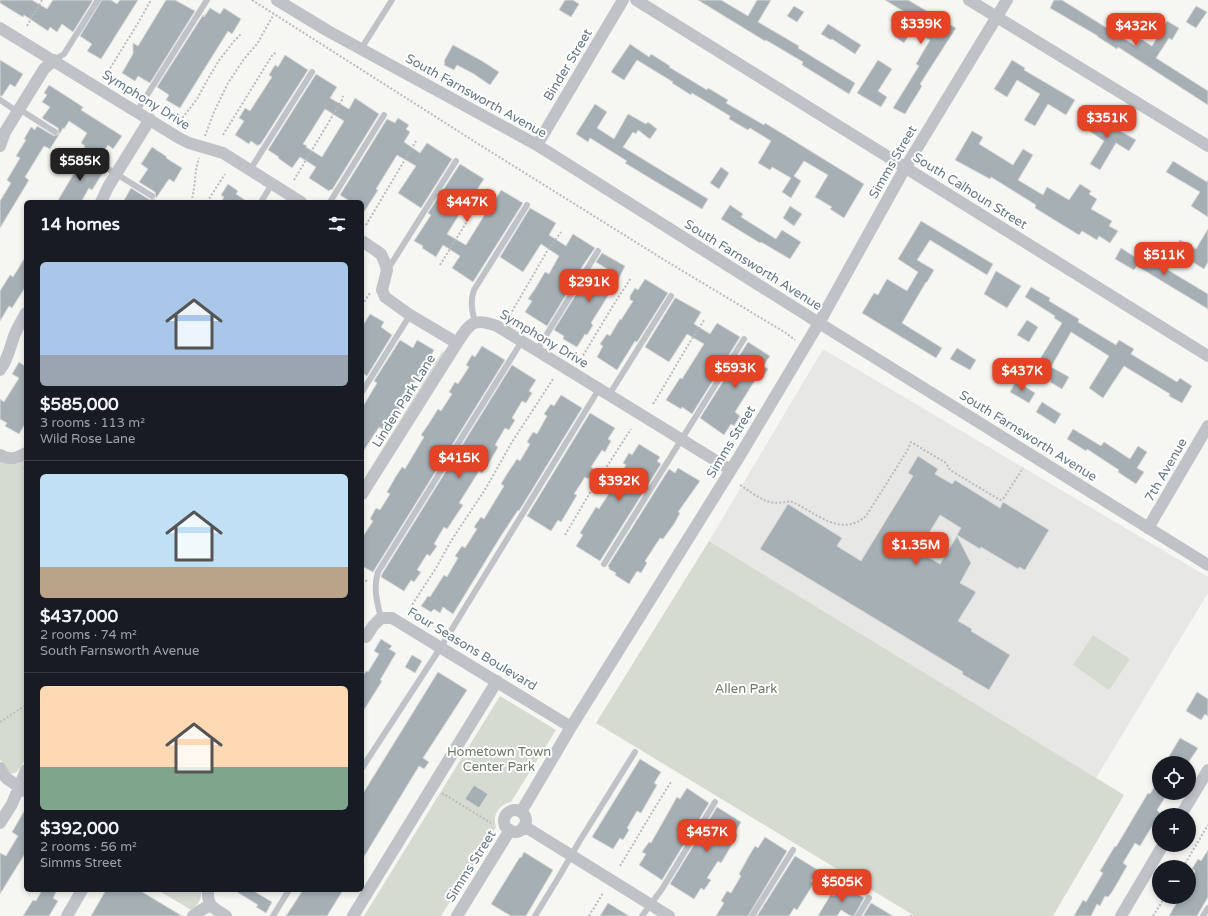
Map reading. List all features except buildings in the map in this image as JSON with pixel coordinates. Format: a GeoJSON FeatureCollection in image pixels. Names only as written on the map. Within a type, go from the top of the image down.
{"type":"FeatureCollection","features":[{"type":"Feature","properties":{"kind":"street","name":"Binder Street"},"geometry":{"type":"LineString","coordinates":[[537,145],[623,0]]}},
{"type":"Feature","properties":{"kind":"street","name":"South Calhoun Street"},"geometry":{"type":"LineString","coordinates":[[636,0],[1208,356]]}},
{"type":"Feature","properties":{"kind":"street"},"geometry":{"type":"LineString","coordinates":[[969,0],[1208,146]]}},
{"type":"Feature","properties":{"kind":"street","name":"Simms Street"},"geometry":{"type":"LineString","coordinates":[[524,826],[518,831],[510,830],[505,823],[506,816],[511,811],[518,810],[521,812],[571,727],[731,470],[819,322],[905,168],[1007,0]]}},
{"type":"Feature","properties":{"kind":"street","name":"South Farnsworth Avenue"},"geometry":{"type":"LineString","coordinates":[[280,2],[361,49],[537,145],[1148,528],[1208,564]]}},
{"type":"Feature","properties":{"kind":"street","name":"Symphony Drive"},"geometry":{"type":"LineString","coordinates":[[0,28],[150,119],[178,138],[189,143],[223,153],[297,200]]}},
{"type":"Feature","properties":{"kind":"street"},"geometry":{"type":"LineString","coordinates":[[0,146],[5,132],[18,110],[44,69],[54,60]]}},
{"type":"Feature","properties":{"kind":"street"},"geometry":{"type":"LineString","coordinates":[[102,200],[116,174],[150,119]]}},
{"type":"Feature","properties":{"kind":"street"},"geometry":{"type":"LineString","coordinates":[[364,242],[381,254],[387,270],[382,290],[385,297],[457,343],[466,329],[474,322]]}},
{"type":"Feature","properties":{"kind":"street"},"geometry":{"type":"LineString","coordinates":[[0,370],[8,355],[14,334],[24,316]]}},
{"type":"Feature","properties":{"kind":"street","name":"Symphony Drive"},"geometry":{"type":"LineString","coordinates":[[474,322],[485,321],[497,326],[731,470]]}},
{"type":"Feature","properties":{"kind":"street","name":"Linden Park Lane"},"geometry":{"type":"LineString","coordinates":[[364,491],[457,343]]}},
{"type":"Feature","properties":{"kind":"street","name":"7th Avenue"},"geometry":{"type":"LineString","coordinates":[[1148,528],[1208,426]]}},
{"type":"Feature","properties":{"kind":"street"},"geometry":{"type":"LineString","coordinates":[[0,455],[6,458],[15,458],[24,454]]}},
{"type":"Feature","properties":{"kind":"street"},"geometry":{"type":"LineString","coordinates":[[364,637],[381,618]]}},
{"type":"Feature","properties":{"kind":"street","name":"Four Seasons Boulevard"},"geometry":{"type":"LineString","coordinates":[[381,618],[392,618],[441,646],[571,727]]}},
{"type":"Feature","properties":{"kind":"street"},"geometry":{"type":"LineString","coordinates":[[353,916],[497,681]]}},
{"type":"Feature","properties":{"kind":"street"},"geometry":{"type":"LineString","coordinates":[[1185,808],[1208,770]]}},
{"type":"Feature","properties":{"kind":"street"},"geometry":{"type":"LineString","coordinates":[[2,775],[22,790]]}},
{"type":"Feature","properties":{"kind":"street"},"geometry":{"type":"LineString","coordinates":[[0,823],[22,790],[24,780]]}},
{"type":"Feature","properties":{"kind":"street"},"geometry":{"type":"LineString","coordinates":[[521,812],[526,819],[524,826],[669,916]]}},
{"type":"Feature","properties":{"kind":"street","name":"Simms Street"},"geometry":{"type":"LineString","coordinates":[[457,916],[510,830]]}},
{"type":"Feature","properties":{"kind":"street"},"geometry":{"type":"LineString","coordinates":[[1121,916],[1159,852]]}},
{"type":"Feature","properties":{"kind":"street"},"geometry":{"type":"LineString","coordinates":[[67,916],[81,892]]}},
{"type":"Feature","properties":{"kind":"street"},"geometry":{"type":"LineString","coordinates":[[208,892],[210,905],[226,916]]}},
{"type":"Feature","properties":{"kind":"street"},"geometry":{"type":"LineString","coordinates":[[193,916],[210,905]]}},
{"type":"Feature","properties":{"kind":"lane"},"geometry":{"type":"LineString","coordinates":[[54,60],[64,54],[98,0]]}},
{"type":"Feature","properties":{"kind":"lane"},"geometry":{"type":"LineString","coordinates":[[137,111],[207,0]]}},
{"type":"Feature","properties":{"kind":"lane"},"geometry":{"type":"LineString","coordinates":[[361,49],[392,0]]}},
{"type":"Feature","properties":{"kind":"lane"},"geometry":{"type":"LineString","coordinates":[[250,170],[312,72]]}},
{"type":"Feature","properties":{"kind":"lane"},"geometry":{"type":"LineString","coordinates":[[0,100],[55,132]]}},
{"type":"Feature","properties":{"kind":"lane"},"geometry":{"type":"LineString","coordinates":[[331,200],[384,116]]}},
{"type":"Feature","properties":{"kind":"lane"},"geometry":{"type":"LineString","coordinates":[[84,154],[152,196]]}},
{"type":"Feature","properties":{"kind":"lane"},"geometry":{"type":"LineString","coordinates":[[387,270],[456,160]]}},
{"type":"Feature","properties":{"kind":"lane"},"geometry":{"type":"LineString","coordinates":[[262,200],[272,184]]}},
{"type":"Feature","properties":{"kind":"lane"},"geometry":{"type":"LineString","coordinates":[[474,322],[471,301],[474,290],[527,205]]}},
{"type":"Feature","properties":{"kind":"lane"},"geometry":{"type":"LineString","coordinates":[[537,350],[598,251]]}},
{"type":"Feature","properties":{"kind":"lane"},"geometry":{"type":"LineString","coordinates":[[364,765],[604,392],[672,296]]}},
{"type":"Feature","properties":{"kind":"lane"},"geometry":{"type":"LineString","coordinates":[[364,389],[410,314]]}},
{"type":"Feature","properties":{"kind":"lane"},"geometry":{"type":"LineString","coordinates":[[604,564],[744,339]]}},
{"type":"Feature","properties":{"kind":"lane"},"geometry":{"type":"LineString","coordinates":[[381,618],[376,601],[375,588],[378,572],[522,341]]}},
{"type":"Feature","properties":{"kind":"lane"},"geometry":{"type":"LineString","coordinates":[[535,916],[635,752]]}},
{"type":"Feature","properties":{"kind":"lane"},"geometry":{"type":"LineString","coordinates":[[642,916],[662,889],[715,802]]}},
{"type":"Feature","properties":{"kind":"lane"},"geometry":{"type":"LineString","coordinates":[[752,916],[793,850]]}},
{"type":"Feature","properties":{"kind":"lane"},"geometry":{"type":"LineString","coordinates":[[273,916],[288,892]]}},
{"type":"Feature","properties":{"kind":"lane"},"geometry":{"type":"LineString","coordinates":[[858,916],[869,898]]}},
{"type":"Feature","properties":{"kind":"lane"},"geometry":{"type":"LineString","coordinates":[[1203,916],[1208,908]]}},
{"type":"Feature","properties":{"kind":"path"},"geometry":{"type":"LineString","coordinates":[[27,26],[42,0]]}},
{"type":"Feature","properties":{"kind":"path"},"geometry":{"type":"LineString","coordinates":[[106,75],[151,0]]}},
{"type":"Feature","properties":{"kind":"path"},"geometry":{"type":"LineString","coordinates":[[252,0],[486,149],[666,261],[786,333],[799,344]]}},
{"type":"Feature","properties":{"kind":"path"},"geometry":{"type":"LineString","coordinates":[[192,200],[196,188],[196,167],[214,112],[221,97],[244,59],[257,44],[280,2]]}},
{"type":"Feature","properties":{"kind":"path"},"geometry":{"type":"LineString","coordinates":[[180,121],[197,98],[220,59],[241,34]]}},
{"type":"Feature","properties":{"kind":"path"},"geometry":{"type":"LineString","coordinates":[[222,135],[273,54],[276,53]]}},
{"type":"Feature","properties":{"kind":"path"},"geometry":{"type":"LineString","coordinates":[[294,180],[343,96]]}},
{"type":"Feature","properties":{"kind":"path"},"geometry":{"type":"LineString","coordinates":[[366,225],[416,141]]}},
{"type":"Feature","properties":{"kind":"path"},"geometry":{"type":"LineString","coordinates":[[208,200],[225,174]]}},
{"type":"Feature","properties":{"kind":"path"},"geometry":{"type":"LineString","coordinates":[[440,265],[489,187]]}},
{"type":"Feature","properties":{"kind":"path"},"geometry":{"type":"LineString","coordinates":[[510,315],[561,232]]}},
{"type":"Feature","properties":{"kind":"path"},"geometry":{"type":"LineString","coordinates":[[581,359],[631,278]]}},
{"type":"Feature","properties":{"kind":"path"},"geometry":{"type":"LineString","coordinates":[[364,302],[370,293]]}},
{"type":"Feature","properties":{"kind":"path"},"geometry":{"type":"LineString","coordinates":[[653,404],[689,342],[705,319]]}},
{"type":"Feature","properties":{"kind":"path"},"geometry":{"type":"LineString","coordinates":[[410,608],[436,568],[451,541],[486,488],[512,442],[553,379]]}},
{"type":"Feature","properties":{"kind":"path"},"geometry":{"type":"LineString","coordinates":[[565,535],[591,491],[631,430]]}},
{"type":"Feature","properties":{"kind":"path"},"geometry":{"type":"LineString","coordinates":[[740,486],[769,504],[790,501],[825,520],[836,524],[847,525],[859,523],[866,516],[907,451],[911,442],[946,463],[950,470],[1000,500],[1006,496],[1023,468]]}},
{"type":"Feature","properties":{"kind":"path"},"geometry":{"type":"LineString","coordinates":[[0,722],[24,706]]}},
{"type":"Feature","properties":{"kind":"path"},"geometry":{"type":"LineString","coordinates":[[620,866],[670,782]]}},
{"type":"Feature","properties":{"kind":"path"},"geometry":{"type":"LineString","coordinates":[[442,793],[491,823]]}},
{"type":"Feature","properties":{"kind":"path"},"geometry":{"type":"LineString","coordinates":[[1187,860],[1208,825]]}},
{"type":"Feature","properties":{"kind":"path"},"geometry":{"type":"LineString","coordinates":[[589,916],[603,893]]}},
{"type":"Feature","properties":{"kind":"path"},"geometry":{"type":"LineString","coordinates":[[1153,916],[1161,904]]}},
{"type":"Feature","properties":{"kind":"shaded area"},"geometry":{"type":"Polygon","coordinates":[[[823,349],[1208,577],[1208,593],[1096,778],[709,541],[823,349]]]}},
{"type":"Feature","properties":{"kind":"green space"},"geometry":{"type":"Polygon","coordinates":[[[442,352],[444,352],[364,484],[364,479],[442,352]]]}},
{"type":"Feature","properties":{"kind":"green space"},"geometry":{"type":"Polygon","coordinates":[[[0,461],[7,464],[24,461],[24,762],[17,772],[11,774],[5,769],[0,759],[0,461]]]}},
{"type":"Feature","properties":{"kind":"green space","name":"Allen Park"},"geometry":{"type":"Polygon","coordinates":[[[709,541],[1124,795],[1053,916],[913,916],[596,723],[709,541]]]}},
{"type":"Feature","properties":{"kind":"green space"},"geometry":{"type":"Polygon","coordinates":[[[1093,635],[1130,659],[1109,690],[1073,665],[1093,635]]]}},
{"type":"Feature","properties":{"kind":"green space","name":"Hometown Town Center Park"},"geometry":{"type":"Polygon","coordinates":[[[500,696],[556,730],[511,802],[503,805],[496,814],[496,827],[441,916],[364,916],[500,696]]]}},
{"type":"Feature","properties":{"kind":"green space"},"geometry":{"type":"Polygon","coordinates":[[[161,892],[202,892],[199,902],[191,910],[161,892]]]}}]}
